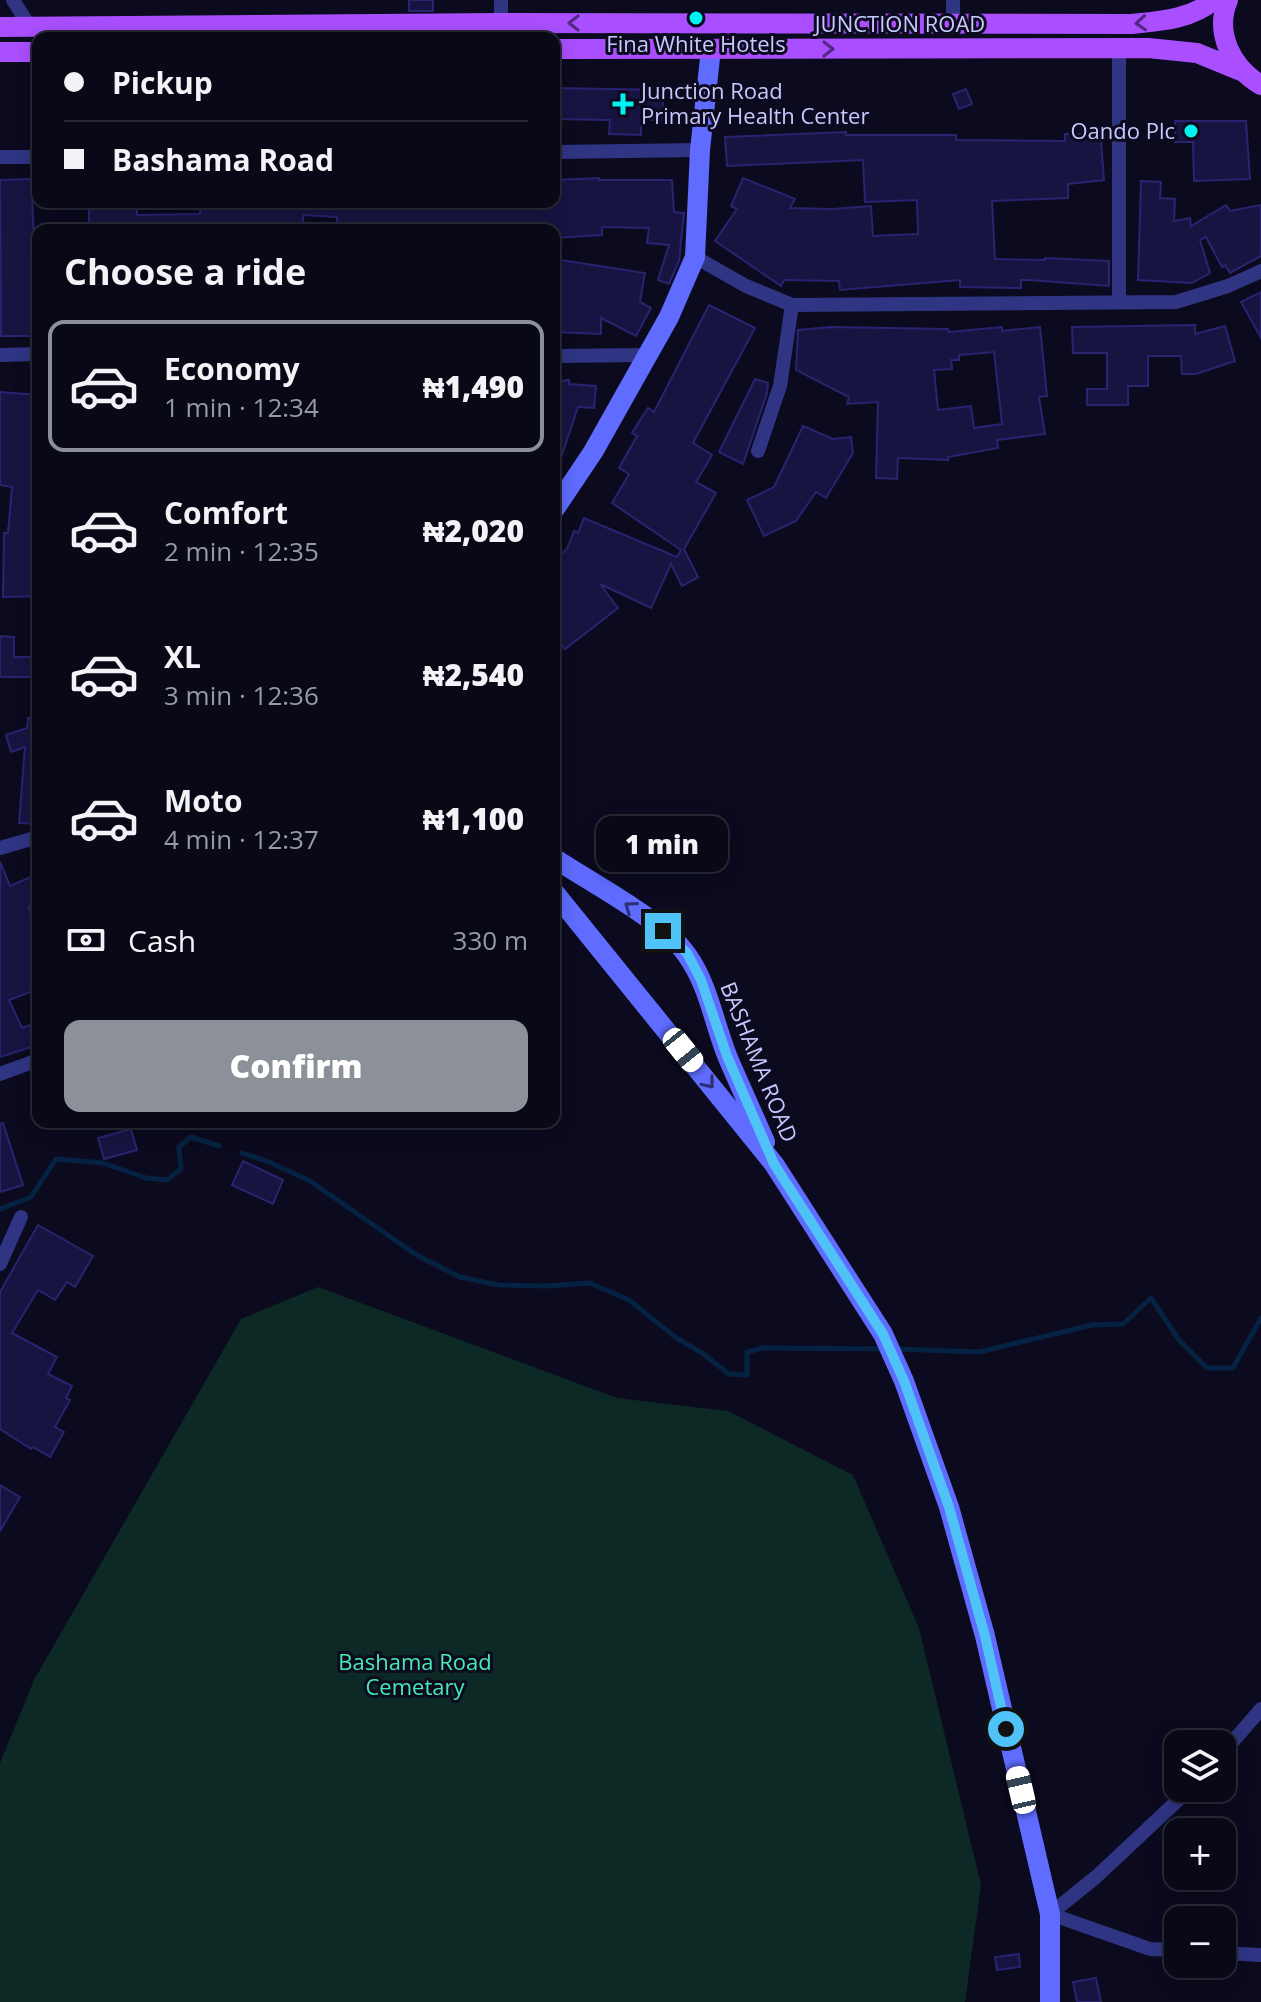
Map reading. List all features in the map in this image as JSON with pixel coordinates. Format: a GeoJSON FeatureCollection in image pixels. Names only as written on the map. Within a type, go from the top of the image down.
{"type":"FeatureCollection","features":[{"type":"Feature","properties":{"kind":"main road","name":"JUNCTION ROAD"},"geometry":{"type":"LineString","coordinates":[[0,27],[1160,22],[1191,14],[1214,0]]}},
{"type":"Feature","properties":{"kind":"main road"},"geometry":{"type":"LineString","coordinates":[[1228,0],[1224,9],[1223,31],[1229,52],[1241,71]]}},
{"type":"Feature","properties":{"kind":"main road","name":"JUNCTION ROAD"},"geometry":{"type":"LineString","coordinates":[[560,49],[1176,49],[1197,53],[1241,71],[1261,85]]}},
{"type":"Feature","properties":{"kind":"main road"},"geometry":{"type":"LineString","coordinates":[[0,52],[32,52]]}},
{"type":"Feature","properties":{"kind":"street"},"geometry":{"type":"LineString","coordinates":[[13,0],[30,27]]}},
{"type":"Feature","properties":{"kind":"street"},"geometry":{"type":"LineString","coordinates":[[501,0],[501,23]]}},
{"type":"Feature","properties":{"kind":"street"},"geometry":{"type":"LineString","coordinates":[[953,0],[953,22]]}},
{"type":"Feature","properties":{"kind":"street"},"geometry":{"type":"LineString","coordinates":[[1119,48],[1119,301]]}},
{"type":"Feature","properties":{"kind":"street"},"geometry":{"type":"LineString","coordinates":[[560,501],[593,452],[669,317],[695,257],[700,150],[711,49]]}},
{"type":"Feature","properties":{"kind":"street"},"geometry":{"type":"LineString","coordinates":[[560,152],[700,150]]}},
{"type":"Feature","properties":{"kind":"street"},"geometry":{"type":"LineString","coordinates":[[0,157],[32,157]]}},
{"type":"Feature","properties":{"kind":"street"},"geometry":{"type":"LineString","coordinates":[[695,257],[746,286],[792,305],[1176,302],[1228,286],[1261,271]]}},
{"type":"Feature","properties":{"kind":"street"},"geometry":{"type":"LineString","coordinates":[[758,451],[780,386],[792,305]]}},
{"type":"Feature","properties":{"kind":"street"},"geometry":{"type":"LineString","coordinates":[[0,355],[32,354]]}},
{"type":"Feature","properties":{"kind":"street"},"geometry":{"type":"LineString","coordinates":[[560,356],[645,355]]}},
{"type":"Feature","properties":{"kind":"street"},"geometry":{"type":"LineString","coordinates":[[0,848],[32,839]]}},
{"type":"Feature","properties":{"kind":"street","name":"BASHAMA ROAD"},"geometry":{"type":"LineString","coordinates":[[560,861],[601,885],[687,953],[701,980],[727,1056],[774,1164]]}},
{"type":"Feature","properties":{"kind":"street","name":"BASHAMA ROAD"},"geometry":{"type":"LineString","coordinates":[[560,899],[774,1164],[883,1334],[904,1381],[949,1507],[985,1636],[1050,1914],[1050,2002]]}},
{"type":"Feature","properties":{"kind":"street"},"geometry":{"type":"LineString","coordinates":[[0,1074],[32,1062]]}},
{"type":"Feature","properties":{"kind":"street"},"geometry":{"type":"LineString","coordinates":[[0,1264],[21,1217]]}},
{"type":"Feature","properties":{"kind":"street"},"geometry":{"type":"LineString","coordinates":[[1236,1738],[1261,1709]]}},
{"type":"Feature","properties":{"kind":"street"},"geometry":{"type":"LineString","coordinates":[[1050,1914],[1096,1877],[1176,1802]]}},
{"type":"Feature","properties":{"kind":"street"},"geometry":{"type":"LineString","coordinates":[[1050,1914],[1150,1949],[1164,1950]]}},
{"type":"Feature","properties":{"kind":"street"},"geometry":{"type":"LineString","coordinates":[[1236,1954],[1261,1955]]}},
{"type":"Feature","properties":{"kind":"green space","name":"Bashama Road Cemetary"},"geometry":{"type":"Polygon","coordinates":[[[318,1287],[617,1398],[728,1411],[853,1475],[919,1628],[981,1885],[965,2002],[0,2002],[0,1763],[34,1680],[241,1319],[318,1287]]]}},
{"type":"Feature","properties":{"kind":"building"},"geometry":{"type":"Polygon","coordinates":[[[409,0],[433,0],[433,11],[409,11],[409,0]]]}},
{"type":"Feature","properties":{"kind":"building"},"geometry":{"type":"Polygon","coordinates":[[[560,88],[663,90],[663,120],[641,120],[641,135],[609,134],[610,120],[560,119],[560,88]]]}},
{"type":"Feature","properties":{"kind":"building"},"geometry":{"type":"Polygon","coordinates":[[[966,89],[972,104],[959,109],[953,94],[966,89]]]}},
{"type":"Feature","properties":{"kind":"building"},"geometry":{"type":"Polygon","coordinates":[[[1175,121],[1246,121],[1250,179],[1194,181],[1193,142],[1175,142],[1175,121]]]}},
{"type":"Feature","properties":{"kind":"building"},"geometry":{"type":"Polygon","coordinates":[[[1082,127],[1100,127],[1104,180],[1068,184],[1068,198],[992,201],[995,259],[1109,261],[1109,286],[1021,280],[1021,288],[960,287],[960,280],[840,290],[839,281],[784,280],[781,286],[715,241],[737,209],[731,206],[743,178],[795,199],[790,208],[871,206],[873,236],[918,234],[917,200],[865,202],[863,160],[727,166],[725,137],[846,132],[846,135],[956,135],[956,140],[1065,141],[1065,134],[1082,134],[1082,127]]]}},
{"type":"Feature","properties":{"kind":"building"},"geometry":{"type":"Polygon","coordinates":[[[31,179],[32,336],[1,336],[0,180],[31,179]]]}},
{"type":"Feature","properties":{"kind":"building"},"geometry":{"type":"Polygon","coordinates":[[[560,180],[672,180],[674,212],[684,213],[679,261],[669,284],[658,280],[669,245],[647,243],[649,228],[602,227],[602,235],[560,238],[560,224],[337,224],[337,217],[303,215],[303,224],[89,224],[89,208],[137,208],[137,215],[200,214],[200,208],[560,208],[560,180]]]}},
{"type":"Feature","properties":{"kind":"building"},"geometry":{"type":"Polygon","coordinates":[[[1141,181],[1161,182],[1160,198],[1175,199],[1174,221],[1190,218],[1191,226],[1226,205],[1230,211],[1261,205],[1261,256],[1230,273],[1225,265],[1222,267],[1206,237],[1200,240],[1210,273],[1192,283],[1138,280],[1141,181]]]}},
{"type":"Feature","properties":{"kind":"building"},"geometry":{"type":"Polygon","coordinates":[[[560,260],[645,273],[640,302],[651,308],[636,336],[601,318],[601,334],[560,332],[560,260]]]}},
{"type":"Feature","properties":{"kind":"building"},"geometry":{"type":"Polygon","coordinates":[[[1261,292],[1261,338],[1241,302],[1261,292]]]}},
{"type":"Feature","properties":{"kind":"building"},"geometry":{"type":"Polygon","coordinates":[[[709,305],[755,328],[693,443],[712,455],[696,482],[716,493],[684,549],[698,577],[682,586],[671,564],[651,608],[600,584],[618,608],[565,649],[560,643],[560,555],[567,549],[574,531],[578,533],[584,518],[677,557],[681,550],[612,503],[629,474],[619,468],[637,436],[632,433],[648,408],[654,412],[709,305]]]}},
{"type":"Feature","properties":{"kind":"building"},"geometry":{"type":"Polygon","coordinates":[[[1195,325],[1195,334],[1225,326],[1235,361],[1196,374],[1182,374],[1181,356],[1148,356],[1148,386],[1128,386],[1128,405],[1087,405],[1087,389],[1107,389],[1107,353],[1073,353],[1072,327],[1195,325]]]}},
{"type":"Feature","properties":{"kind":"building"},"geometry":{"type":"Polygon","coordinates":[[[831,327],[948,329],[949,332],[1040,327],[1047,396],[1039,397],[1045,434],[997,440],[998,448],[948,457],[948,460],[898,458],[897,479],[876,478],[878,402],[847,404],[849,397],[796,370],[798,330],[831,327]],[[994,352],[959,355],[959,360],[951,360],[952,369],[934,370],[938,410],[971,406],[974,428],[1002,424],[994,352]]]}},
{"type":"Feature","properties":{"kind":"building"},"geometry":{"type":"Polygon","coordinates":[[[755,379],[768,383],[767,393],[743,464],[719,452],[755,379]]]}},
{"type":"Feature","properties":{"kind":"building"},"geometry":{"type":"Polygon","coordinates":[[[560,381],[596,386],[594,408],[578,407],[560,461],[560,381]]]}},
{"type":"Feature","properties":{"kind":"building"},"geometry":{"type":"Polygon","coordinates":[[[0,392],[32,395],[32,596],[3,597],[4,533],[8,533],[12,487],[0,485],[0,392]]]}},
{"type":"Feature","properties":{"kind":"building"},"geometry":{"type":"Polygon","coordinates":[[[803,426],[833,439],[851,437],[853,453],[826,498],[816,492],[796,521],[764,536],[747,500],[774,487],[803,426]]]}},
{"type":"Feature","properties":{"kind":"building"},"geometry":{"type":"Polygon","coordinates":[[[0,636],[14,637],[14,657],[32,657],[32,677],[0,677],[0,636]]]}},
{"type":"Feature","properties":{"kind":"building"},"geometry":{"type":"Polygon","coordinates":[[[28,718],[32,718],[32,824],[19,823],[25,747],[11,752],[6,735],[27,728],[28,718]]]}},
{"type":"Feature","properties":{"kind":"building"},"geometry":{"type":"Polygon","coordinates":[[[0,862],[10,886],[32,877],[32,905],[28,907],[32,917],[32,991],[9,1000],[22,1028],[32,1024],[32,1047],[0,1057],[0,862]]]}},
{"type":"Feature","properties":{"kind":"building"},"geometry":{"type":"Polygon","coordinates":[[[3,1123],[23,1185],[0,1192],[0,1124],[3,1123]]]}},
{"type":"Feature","properties":{"kind":"building"},"geometry":{"type":"Polygon","coordinates":[[[131,1129],[137,1150],[104,1159],[98,1138],[131,1129]]]}},
{"type":"Feature","properties":{"kind":"building"},"geometry":{"type":"Polygon","coordinates":[[[243,1161],[283,1180],[273,1204],[232,1185],[243,1161]]]}},
{"type":"Feature","properties":{"kind":"building"},"geometry":{"type":"Polygon","coordinates":[[[38,1225],[93,1256],[75,1287],[67,1282],[55,1300],[38,1290],[12,1333],[57,1357],[48,1374],[72,1386],[66,1398],[70,1400],[55,1427],[64,1432],[50,1457],[0,1429],[0,1292],[38,1225]]]}},
{"type":"Feature","properties":{"kind":"building"},"geometry":{"type":"Polygon","coordinates":[[[0,1485],[20,1497],[0,1531],[0,1485]]]}},
{"type":"Feature","properties":{"kind":"building"},"geometry":{"type":"Polygon","coordinates":[[[1019,1954],[1020,1967],[997,1970],[995,1957],[1019,1954]]]}},
{"type":"Feature","properties":{"kind":"building"},"geometry":{"type":"Polygon","coordinates":[[[1096,1978],[1101,2002],[1077,2002],[1073,1982],[1096,1978]]]}},
{"type":"Feature","properties":{"kind":"waterway"},"geometry":{"type":"LineString","coordinates":[[0,1209],[31,1197],[56,1159],[103,1163],[146,1178],[167,1180],[181,1169],[179,1147],[191,1137],[219,1146]]}},
{"type":"Feature","properties":{"kind":"waterway"},"geometry":{"type":"LineString","coordinates":[[242,1153],[310,1181],[418,1256],[460,1277],[499,1285],[590,1283],[629,1300],[729,1374],[747,1375],[747,1352],[762,1348],[886,1349]]}},
{"type":"Feature","properties":{"kind":"waterway"},"geometry":{"type":"LineString","coordinates":[[896,1349],[979,1352],[1092,1325],[1123,1324],[1151,1298],[1179,1340],[1207,1368],[1233,1368],[1261,1318]]}},
{"type":"Feature","properties":{"kind":"place","name":"Fina White Hotels"},"geometry":{"type":"Point","coordinates":[696,18]}},
{"type":"Feature","properties":{"kind":"place","name":"Junction Road Primary Health Center"},"geometry":{"type":"Point","coordinates":[623,104]}},
{"type":"Feature","properties":{"kind":"place","name":"Oando Plc"},"geometry":{"type":"Point","coordinates":[1191,131]}},
{"type":"Feature","properties":{"kind":"route"},"geometry":{"type":"LineString","coordinates":[[663,931],[687,953],[701,980],[727,1056],[774,1164],[883,1334],[904,1381],[949,1507],[985,1636],[1006,1729]]}}]}
